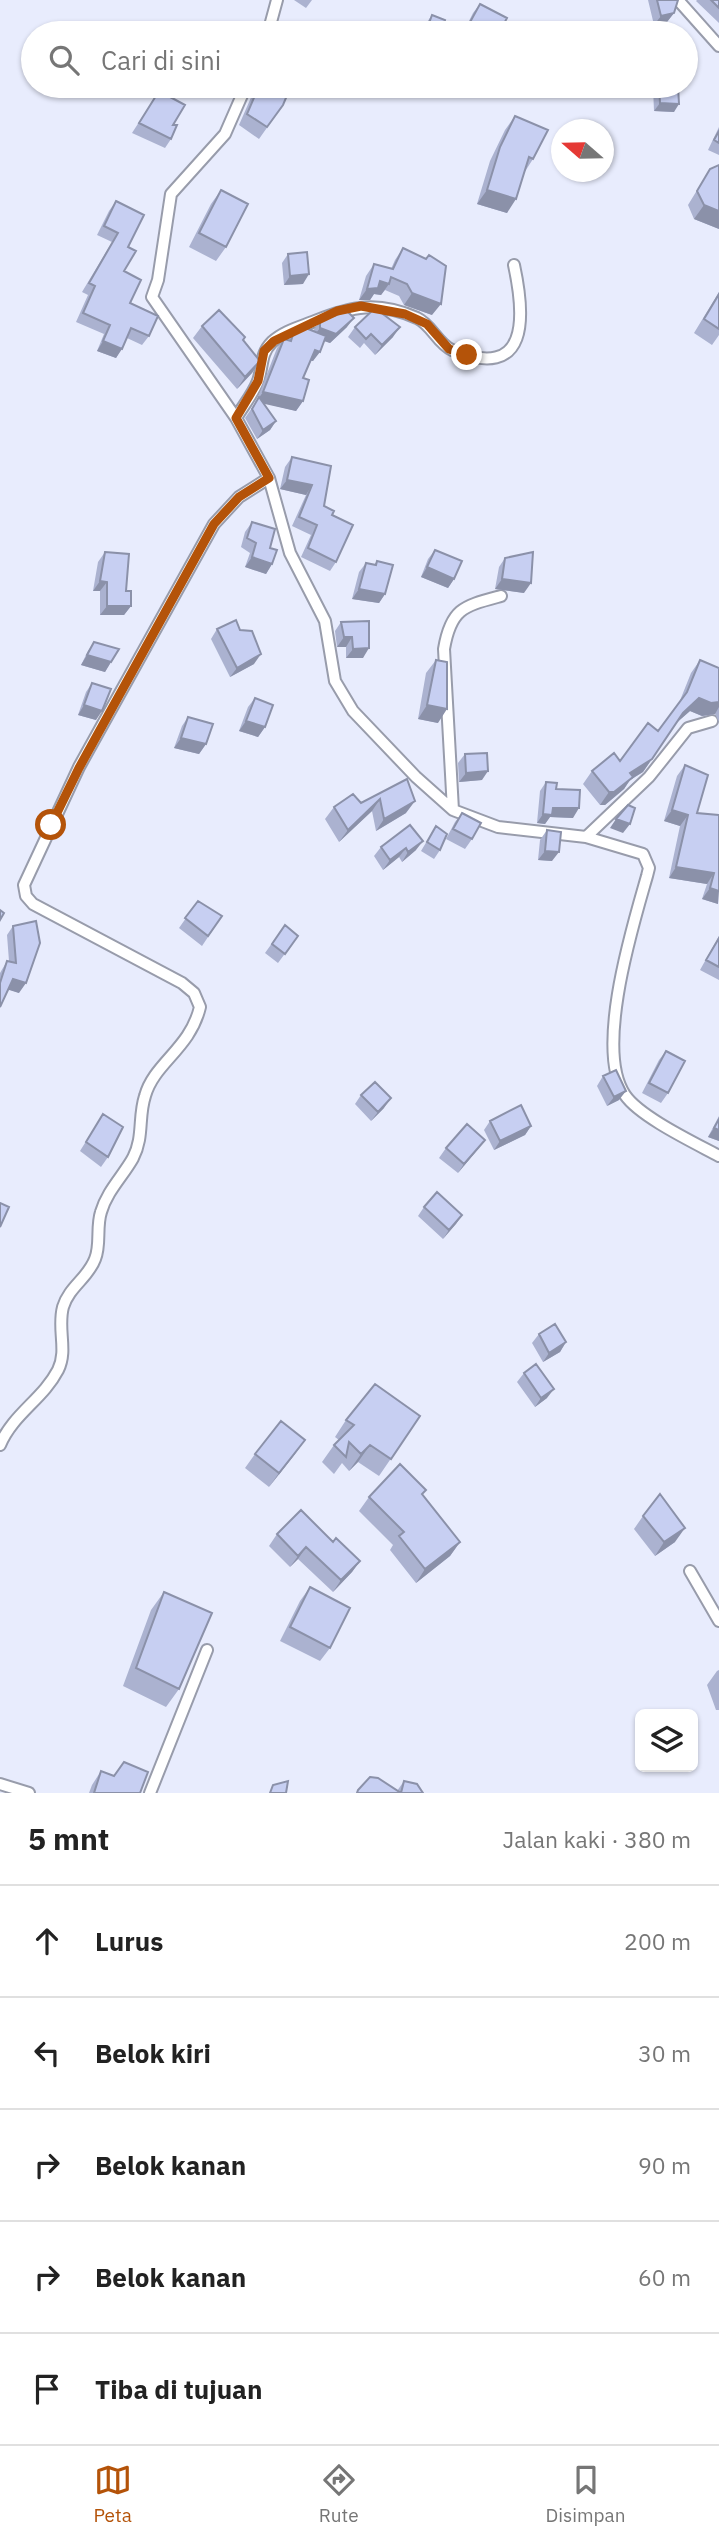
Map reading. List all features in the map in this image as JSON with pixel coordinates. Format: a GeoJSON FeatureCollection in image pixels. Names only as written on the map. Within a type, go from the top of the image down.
{"type":"FeatureCollection","features":[{"type":"Feature","properties":{"kind":"street"},"geometry":{"type":"LineString","coordinates":[[271,21],[277,0]]}},
{"type":"Feature","properties":{"kind":"street"},"geometry":{"type":"LineString","coordinates":[[678,0],[695,21]]}},
{"type":"Feature","properties":{"kind":"street"},"geometry":{"type":"LineString","coordinates":[[698,24],[719,46]]}},
{"type":"Feature","properties":{"kind":"street"},"geometry":{"type":"LineString","coordinates":[[241,98],[225,134],[171,194],[158,280],[151,292],[154,301],[236,418],[269,478],[290,552],[326,621],[335,681],[342,696],[379,740],[453,810],[498,827],[586,837],[643,854],[649,868],[624,953],[615,1016],[615,1064],[621,1088],[628,1099],[670,1129],[719,1156]]}},
{"type":"Feature","properties":{"kind":"street"},"geometry":{"type":"LineString","coordinates":[[236,418],[258,381],[264,351],[274,341],[337,311],[361,306],[405,314],[427,324],[449,349],[467,355],[499,355],[511,348],[522,323],[514,265]]}},
{"type":"Feature","properties":{"kind":"street"},"geometry":{"type":"LineString","coordinates":[[0,1445],[21,1411],[58,1370],[64,1352],[62,1309],[68,1294],[95,1260],[101,1212],[116,1179],[132,1159],[142,1135],[145,1094],[189,1037],[200,1007],[194,993],[183,984],[33,904],[26,896],[24,885],[79,768],[214,524],[239,497],[269,478]]}},
{"type":"Feature","properties":{"kind":"street"},"geometry":{"type":"LineString","coordinates":[[453,810],[444,649],[447,635],[456,615],[467,604],[501,596]]}},
{"type":"Feature","properties":{"kind":"street"},"geometry":{"type":"LineString","coordinates":[[586,837],[649,777],[688,728],[712,721]]}},
{"type":"Feature","properties":{"kind":"street"},"geometry":{"type":"LineString","coordinates":[[690,1571],[719,1621]]}},
{"type":"Feature","properties":{"kind":"street"},"geometry":{"type":"LineString","coordinates":[[150,1793],[207,1650]]}},
{"type":"Feature","properties":{"kind":"street"},"geometry":{"type":"LineString","coordinates":[[0,1784],[29,1793]]}},
{"type":"Feature","properties":{"kind":"building"},"geometry":{"type":"Polygon","coordinates":[[[657,0],[678,0],[674,13],[661,16],[657,0]]]}},
{"type":"Feature","properties":{"kind":"building"},"geometry":{"type":"Polygon","coordinates":[[[711,0],[719,0],[719,8],[711,0]]]}},
{"type":"Feature","properties":{"kind":"building"},"geometry":{"type":"Polygon","coordinates":[[[480,4],[507,18],[505,21],[471,21],[480,4]]]}},
{"type":"Feature","properties":{"kind":"building"},"geometry":{"type":"Polygon","coordinates":[[[432,15],[445,20],[445,21],[430,21],[432,15]]]}},
{"type":"Feature","properties":{"kind":"building"},"geometry":{"type":"Polygon","coordinates":[[[155,98],[172,98],[185,105],[173,125],[177,125],[171,139],[139,123],[155,98]]]}},
{"type":"Feature","properties":{"kind":"building"},"geometry":{"type":"Polygon","coordinates":[[[254,98],[286,98],[267,127],[247,114],[254,98]]]}},
{"type":"Feature","properties":{"kind":"building"},"geometry":{"type":"Polygon","coordinates":[[[660,98],[679,98],[679,104],[660,103],[660,98]]]}},
{"type":"Feature","properties":{"kind":"building"},"geometry":{"type":"Polygon","coordinates":[[[515,116],[548,130],[533,159],[529,157],[516,199],[487,190],[500,147],[515,116]]]}},
{"type":"Feature","properties":{"kind":"building"},"geometry":{"type":"Polygon","coordinates":[[[719,165],[719,211],[704,205],[697,191],[710,169],[719,165]]]}},
{"type":"Feature","properties":{"kind":"building"},"geometry":{"type":"Polygon","coordinates":[[[221,190],[248,204],[226,247],[199,233],[221,190]]]}},
{"type":"Feature","properties":{"kind":"building"},"geometry":{"type":"Polygon","coordinates":[[[116,201],[144,215],[128,247],[136,251],[124,271],[141,280],[130,303],[158,316],[149,336],[131,328],[122,349],[103,341],[110,325],[83,313],[95,286],[89,283],[118,233],[104,226],[116,201]]]}},
{"type":"Feature","properties":{"kind":"building"},"geometry":{"type":"Polygon","coordinates":[[[403,248],[426,259],[429,255],[446,266],[441,304],[412,293],[407,284],[391,277],[389,284],[380,281],[378,288],[367,289],[374,264],[393,269],[403,248]]]}},
{"type":"Feature","properties":{"kind":"building"},"geometry":{"type":"Polygon","coordinates":[[[307,252],[309,274],[290,276],[288,254],[307,252]]]}},
{"type":"Feature","properties":{"kind":"building"},"geometry":{"type":"Polygon","coordinates":[[[719,294],[719,329],[704,319],[719,294]]]}},
{"type":"Feature","properties":{"kind":"building"},"geometry":{"type":"Polygon","coordinates":[[[375,308],[400,327],[382,345],[371,334],[366,339],[355,327],[375,308]]]}},
{"type":"Feature","properties":{"kind":"building"},"geometry":{"type":"Polygon","coordinates":[[[219,310],[245,337],[243,340],[260,361],[245,377],[202,326],[219,310]]]}},
{"type":"Feature","properties":{"kind":"building"},"geometry":{"type":"Polygon","coordinates":[[[347,311],[354,318],[336,334],[320,328],[320,321],[347,311]]]}},
{"type":"Feature","properties":{"kind":"building"},"geometry":{"type":"Polygon","coordinates":[[[303,327],[326,336],[320,352],[315,350],[303,378],[309,380],[303,401],[263,392],[284,339],[291,341],[294,331],[303,327]]]}},
{"type":"Feature","properties":{"kind":"building"},"geometry":{"type":"Polygon","coordinates":[[[259,397],[276,421],[263,430],[252,409],[259,397]]]}},
{"type":"Feature","properties":{"kind":"building"},"geometry":{"type":"Polygon","coordinates":[[[292,457],[331,466],[324,506],[334,511],[332,515],[353,525],[336,562],[308,548],[317,525],[299,517],[312,485],[287,480],[292,457]]]}},
{"type":"Feature","properties":{"kind":"building"},"geometry":{"type":"Polygon","coordinates":[[[252,522],[275,529],[270,548],[277,550],[272,564],[252,557],[256,543],[247,538],[252,522]]]}},
{"type":"Feature","properties":{"kind":"building"},"geometry":{"type":"Polygon","coordinates":[[[435,550],[462,561],[454,579],[427,567],[435,550]]]}},
{"type":"Feature","properties":{"kind":"building"},"geometry":{"type":"Polygon","coordinates":[[[105,552],[129,554],[126,591],[131,591],[131,606],[107,606],[107,582],[100,581],[105,552]]]}},
{"type":"Feature","properties":{"kind":"building"},"geometry":{"type":"Polygon","coordinates":[[[533,552],[531,583],[502,579],[505,558],[533,552]]]}},
{"type":"Feature","properties":{"kind":"building"},"geometry":{"type":"Polygon","coordinates":[[[377,561],[393,565],[385,594],[359,589],[366,563],[376,565],[377,561]]]}},
{"type":"Feature","properties":{"kind":"building"},"geometry":{"type":"Polygon","coordinates":[[[236,620],[240,630],[252,631],[261,654],[237,668],[217,629],[236,620]]]}},
{"type":"Feature","properties":{"kind":"building"},"geometry":{"type":"Polygon","coordinates":[[[369,621],[369,648],[353,649],[352,637],[344,637],[341,622],[369,621]]]}},
{"type":"Feature","properties":{"kind":"building"},"geometry":{"type":"Polygon","coordinates":[[[94,642],[119,649],[111,662],[87,655],[94,642]]]}},
{"type":"Feature","properties":{"kind":"building"},"geometry":{"type":"Polygon","coordinates":[[[436,660],[447,662],[447,709],[427,705],[436,660]]]}},
{"type":"Feature","properties":{"kind":"building"},"geometry":{"type":"Polygon","coordinates":[[[700,660],[719,668],[719,702],[711,703],[699,698],[683,713],[652,759],[630,773],[633,777],[614,792],[609,792],[592,771],[614,753],[620,761],[648,723],[658,731],[687,692],[700,660]]]}},
{"type":"Feature","properties":{"kind":"building"},"geometry":{"type":"Polygon","coordinates":[[[92,683],[111,689],[102,711],[84,705],[92,683]]]}},
{"type":"Feature","properties":{"kind":"building"},"geometry":{"type":"Polygon","coordinates":[[[255,698],[273,705],[265,727],[246,721],[255,698]]]}},
{"type":"Feature","properties":{"kind":"building"},"geometry":{"type":"Polygon","coordinates":[[[188,717],[213,724],[206,744],[181,738],[188,717]]]}},
{"type":"Feature","properties":{"kind":"building"},"geometry":{"type":"Polygon","coordinates":[[[487,753],[488,771],[466,773],[465,754],[487,753]]]}},
{"type":"Feature","properties":{"kind":"building"},"geometry":{"type":"Polygon","coordinates":[[[685,765],[708,775],[697,813],[719,815],[719,891],[710,888],[714,873],[676,867],[688,815],[672,810],[685,765]]]}},
{"type":"Feature","properties":{"kind":"building"},"geometry":{"type":"Polygon","coordinates":[[[407,779],[415,801],[384,819],[380,799],[348,830],[334,807],[353,794],[361,803],[407,779]]]}},
{"type":"Feature","properties":{"kind":"building"},"geometry":{"type":"Polygon","coordinates":[[[546,782],[557,783],[556,789],[580,790],[579,808],[553,808],[552,815],[543,814],[546,782]]]}},
{"type":"Feature","properties":{"kind":"building"},"geometry":{"type":"Polygon","coordinates":[[[628,805],[635,808],[630,824],[616,819],[628,805]]]}},
{"type":"Feature","properties":{"kind":"building"},"geometry":{"type":"Polygon","coordinates":[[[462,813],[481,823],[472,839],[453,829],[462,813]]]}},
{"type":"Feature","properties":{"kind":"building"},"geometry":{"type":"Polygon","coordinates":[[[410,825],[423,841],[408,852],[406,848],[390,860],[381,847],[410,825]]]}},
{"type":"Feature","properties":{"kind":"building"},"geometry":{"type":"Polygon","coordinates":[[[436,826],[447,834],[440,850],[427,842],[436,826]]]}},
{"type":"Feature","properties":{"kind":"building"},"geometry":{"type":"Polygon","coordinates":[[[547,830],[561,832],[559,852],[545,851],[547,830]]]}},
{"type":"Feature","properties":{"kind":"building"},"geometry":{"type":"Polygon","coordinates":[[[198,901],[222,916],[208,936],[185,918],[198,901]]]}},
{"type":"Feature","properties":{"kind":"building"},"geometry":{"type":"Polygon","coordinates":[[[36,921],[40,943],[26,983],[13,979],[0,1007],[0,983],[7,961],[16,963],[13,926],[36,921]]]}},
{"type":"Feature","properties":{"kind":"building"},"geometry":{"type":"Polygon","coordinates":[[[285,925],[298,936],[285,954],[272,944],[285,925]]]}},
{"type":"Feature","properties":{"kind":"building"},"geometry":{"type":"Polygon","coordinates":[[[719,938],[719,967],[706,960],[719,938]]]}},
{"type":"Feature","properties":{"kind":"building"},"geometry":{"type":"Polygon","coordinates":[[[666,1051],[685,1061],[668,1093],[649,1083],[666,1051]]]}},
{"type":"Feature","properties":{"kind":"building"},"geometry":{"type":"Polygon","coordinates":[[[616,1070],[626,1091],[614,1097],[603,1076],[616,1070]]]}},
{"type":"Feature","properties":{"kind":"building"},"geometry":{"type":"Polygon","coordinates":[[[375,1082],[391,1098],[378,1112],[361,1095],[375,1082]]]}},
{"type":"Feature","properties":{"kind":"building"},"geometry":{"type":"Polygon","coordinates":[[[521,1105],[531,1126],[500,1141],[490,1121],[521,1105]]]}},
{"type":"Feature","properties":{"kind":"building"},"geometry":{"type":"Polygon","coordinates":[[[103,1114],[123,1127],[108,1157],[86,1142],[103,1114]]]}},
{"type":"Feature","properties":{"kind":"building"},"geometry":{"type":"Polygon","coordinates":[[[467,1124],[485,1140],[464,1164],[446,1148],[467,1124]]]}},
{"type":"Feature","properties":{"kind":"building"},"geometry":{"type":"Polygon","coordinates":[[[437,1192],[462,1215],[449,1230],[424,1207],[437,1192]]]}},
{"type":"Feature","properties":{"kind":"building"},"geometry":{"type":"Polygon","coordinates":[[[0,1203],[9,1207],[0,1227],[0,1203]]]}},
{"type":"Feature","properties":{"kind":"building"},"geometry":{"type":"Polygon","coordinates":[[[555,1324],[566,1342],[549,1353],[539,1334],[555,1324]]]}},
{"type":"Feature","properties":{"kind":"building"},"geometry":{"type":"Polygon","coordinates":[[[536,1364],[554,1389],[541,1398],[524,1373],[536,1364]]]}},
{"type":"Feature","properties":{"kind":"building"},"geometry":{"type":"Polygon","coordinates":[[[375,1384],[420,1416],[391,1459],[370,1445],[361,1454],[349,1442],[346,1457],[334,1445],[354,1425],[346,1420],[375,1384]]]}},
{"type":"Feature","properties":{"kind":"building"},"geometry":{"type":"Polygon","coordinates":[[[281,1421],[305,1440],[279,1473],[255,1454],[281,1421]]]}},
{"type":"Feature","properties":{"kind":"building"},"geometry":{"type":"Polygon","coordinates":[[[400,1464],[426,1490],[422,1494],[460,1542],[425,1569],[399,1536],[404,1532],[369,1497],[400,1464]]]}},
{"type":"Feature","properties":{"kind":"building"},"geometry":{"type":"Polygon","coordinates":[[[660,1494],[685,1528],[664,1542],[643,1516],[660,1494]]]}},
{"type":"Feature","properties":{"kind":"building"},"geometry":{"type":"Polygon","coordinates":[[[301,1510],[333,1542],[336,1538],[360,1561],[341,1580],[306,1547],[298,1556],[277,1534],[301,1510]]]}},
{"type":"Feature","properties":{"kind":"building"},"geometry":{"type":"Polygon","coordinates":[[[310,1587],[350,1608],[330,1648],[290,1627],[310,1587]]]}},
{"type":"Feature","properties":{"kind":"building"},"geometry":{"type":"Polygon","coordinates":[[[164,1592],[212,1613],[179,1689],[136,1668],[164,1592]]]}},
{"type":"Feature","properties":{"kind":"building"},"geometry":{"type":"Polygon","coordinates":[[[124,1762],[148,1772],[140,1793],[94,1793],[101,1771],[114,1776],[124,1762]]]}},
{"type":"Feature","properties":{"kind":"building"},"geometry":{"type":"Polygon","coordinates":[[[370,1777],[378,1778],[401,1793],[357,1793],[370,1777]]]}},
{"type":"Feature","properties":{"kind":"building"},"geometry":{"type":"Polygon","coordinates":[[[288,1781],[286,1793],[270,1793],[273,1785],[288,1781]]]}},
{"type":"Feature","properties":{"kind":"building"},"geometry":{"type":"Polygon","coordinates":[[[404,1781],[417,1784],[423,1793],[401,1793],[404,1781]]]}},
{"type":"Feature","properties":{"kind":"route"},"geometry":{"type":"LineString","coordinates":[[51,825],[79,768],[214,524],[239,497],[269,478],[236,418],[258,381],[264,351],[292,330],[337,311],[361,306],[381,308],[417,318],[427,324],[449,349],[467,355]]}}]}
